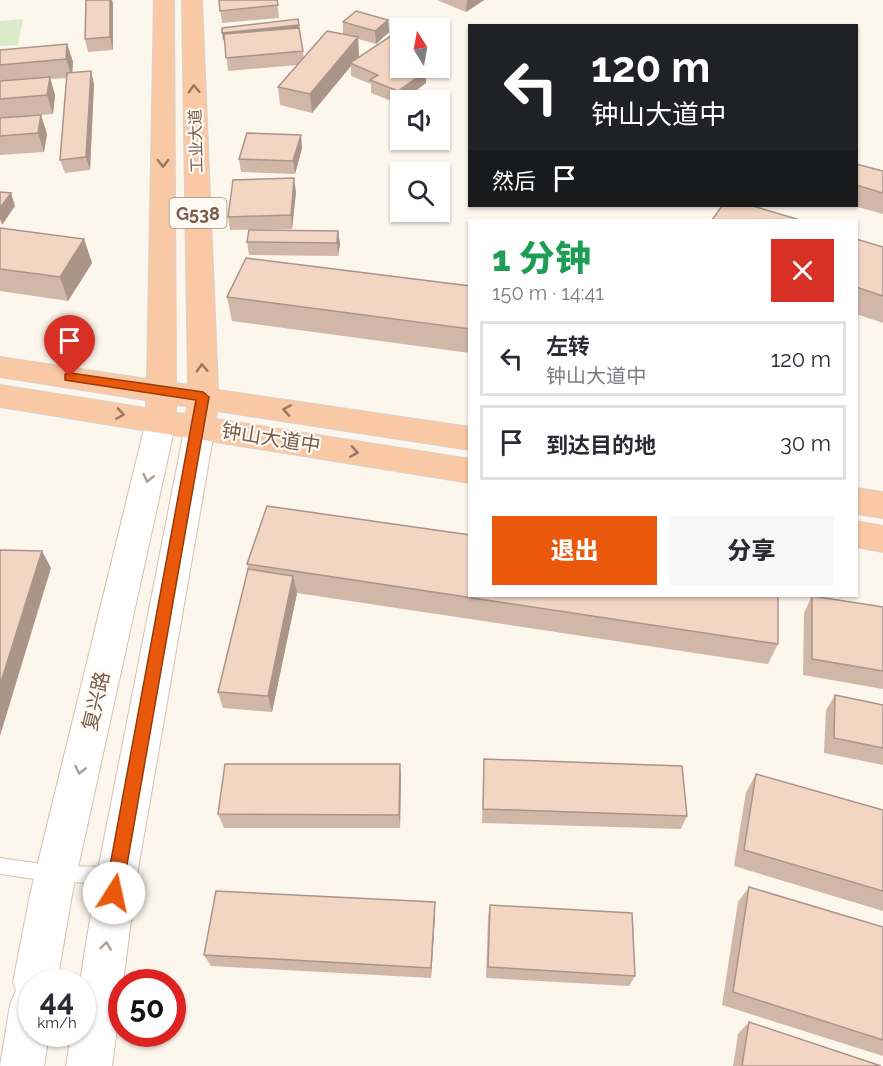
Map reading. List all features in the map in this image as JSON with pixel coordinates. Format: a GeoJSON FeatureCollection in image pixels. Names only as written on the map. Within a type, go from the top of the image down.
{"type":"FeatureCollection","features":[{"type":"Feature","properties":{"kind":"highway","name":"工业大道"},"geometry":{"type":"LineString","coordinates":[[162,406],[164,0]]}},
{"type":"Feature","properties":{"kind":"highway","name":"工业大道"},"geometry":{"type":"LineString","coordinates":[[192,0],[201,412]]}},
{"type":"Feature","properties":{"kind":"highway","name":"钟山大道中"},"geometry":{"type":"LineString","coordinates":[[0,367],[162,406],[468,440]]}},
{"type":"Feature","properties":{"kind":"highway","name":"钟山大道中"},"geometry":{"type":"LineString","coordinates":[[0,396],[162,406]]}},
{"type":"Feature","properties":{"kind":"highway","name":"钟山大道中"},"geometry":{"type":"LineString","coordinates":[[201,412],[468,471]]}},
{"type":"Feature","properties":{"kind":"highway"},"geometry":{"type":"LineString","coordinates":[[858,501],[883,505]]}},
{"type":"Feature","properties":{"kind":"highway"},"geometry":{"type":"LineString","coordinates":[[858,534],[883,539]]}},
{"type":"Feature","properties":{"kind":"main road","name":"复兴路"},"geometry":{"type":"LineString","coordinates":[[38,969],[56,874],[162,406]]}},
{"type":"Feature","properties":{"kind":"main road"},"geometry":{"type":"LineString","coordinates":[[89,1066],[117,875],[201,412]]}},
{"type":"Feature","properties":{"kind":"main road"},"geometry":{"type":"LineString","coordinates":[[21,1066],[24,1047]]}},
{"type":"Feature","properties":{"kind":"lane"},"geometry":{"type":"LineString","coordinates":[[0,866],[56,874],[117,875]]}},
{"type":"Feature","properties":{"kind":"green space"},"geometry":{"type":"Polygon","coordinates":[[[23,19],[18,45],[0,46],[0,21],[23,19]]]}},
{"type":"Feature","properties":{"kind":"building"},"geometry":{"type":"Polygon","coordinates":[[[86,0],[110,0],[110,37],[85,39],[86,0]]]}},
{"type":"Feature","properties":{"kind":"building"},"geometry":{"type":"Polygon","coordinates":[[[219,0],[277,0],[278,5],[220,11],[219,0]]]}},
{"type":"Feature","properties":{"kind":"building"},"geometry":{"type":"Polygon","coordinates":[[[356,11],[388,20],[375,31],[343,22],[356,11]]]}},
{"type":"Feature","properties":{"kind":"building"},"geometry":{"type":"Polygon","coordinates":[[[298,19],[299,25],[222,33],[222,28],[298,19]]]}},
{"type":"Feature","properties":{"kind":"building"},"geometry":{"type":"Polygon","coordinates":[[[299,28],[303,51],[226,58],[224,34],[299,28]]]}},
{"type":"Feature","properties":{"kind":"building"},"geometry":{"type":"Polygon","coordinates":[[[327,31],[358,37],[310,94],[278,87],[327,31]]]}},
{"type":"Feature","properties":{"kind":"building"},"geometry":{"type":"Polygon","coordinates":[[[390,37],[390,78],[416,78],[399,90],[395,90],[370,80],[378,75],[350,63],[390,37]]]}},
{"type":"Feature","properties":{"kind":"building"},"geometry":{"type":"Polygon","coordinates":[[[67,44],[66,59],[0,65],[0,50],[67,44]]]}},
{"type":"Feature","properties":{"kind":"building"},"geometry":{"type":"Polygon","coordinates":[[[91,71],[86,157],[60,160],[67,73],[91,71]]]}},
{"type":"Feature","properties":{"kind":"building"},"geometry":{"type":"Polygon","coordinates":[[[50,77],[47,95],[0,99],[0,81],[50,77]]]}},
{"type":"Feature","properties":{"kind":"building"},"geometry":{"type":"Polygon","coordinates":[[[41,115],[38,133],[0,136],[0,118],[41,115]]]}},
{"type":"Feature","properties":{"kind":"building"},"geometry":{"type":"Polygon","coordinates":[[[247,133],[301,135],[293,161],[239,159],[247,133]]]}},
{"type":"Feature","properties":{"kind":"building"},"geometry":{"type":"Polygon","coordinates":[[[858,165],[883,171],[883,193],[858,186],[858,165]]]}},
{"type":"Feature","properties":{"kind":"building"},"geometry":{"type":"Polygon","coordinates":[[[294,178],[291,215],[228,217],[233,180],[294,178]]]}},
{"type":"Feature","properties":{"kind":"building"},"geometry":{"type":"Polygon","coordinates":[[[0,192],[11,193],[0,208],[0,192]]]}},
{"type":"Feature","properties":{"kind":"building"},"geometry":{"type":"Polygon","coordinates":[[[721,207],[756,207],[797,219],[713,219],[721,207]]]}},
{"type":"Feature","properties":{"kind":"building"},"geometry":{"type":"Polygon","coordinates":[[[0,228],[84,239],[60,277],[0,269],[0,228]]]}},
{"type":"Feature","properties":{"kind":"building"},"geometry":{"type":"Polygon","coordinates":[[[249,230],[338,231],[337,243],[247,242],[249,230]]]}},
{"type":"Feature","properties":{"kind":"building"},"geometry":{"type":"Polygon","coordinates":[[[858,240],[883,247],[883,296],[858,288],[858,240]]]}},
{"type":"Feature","properties":{"kind":"building"},"geometry":{"type":"Polygon","coordinates":[[[246,258],[468,286],[468,329],[227,297],[246,258]]]}},
{"type":"Feature","properties":{"kind":"building"},"geometry":{"type":"Polygon","coordinates":[[[267,506],[468,535],[468,597],[778,597],[778,644],[247,564],[267,506]]]}},
{"type":"Feature","properties":{"kind":"building"},"geometry":{"type":"Polygon","coordinates":[[[0,550],[42,551],[0,685],[0,550]]]}},
{"type":"Feature","properties":{"kind":"building"},"geometry":{"type":"Polygon","coordinates":[[[248,569],[293,576],[268,696],[218,692],[248,569]]]}},
{"type":"Feature","properties":{"kind":"building"},"geometry":{"type":"Polygon","coordinates":[[[812,597],[883,607],[883,671],[812,659],[812,597]]]}},
{"type":"Feature","properties":{"kind":"building"},"geometry":{"type":"Polygon","coordinates":[[[835,695],[883,705],[883,748],[834,738],[835,695]]]}},
{"type":"Feature","properties":{"kind":"building"},"geometry":{"type":"Polygon","coordinates":[[[484,759],[682,766],[687,816],[483,809],[484,759]]]}},
{"type":"Feature","properties":{"kind":"building"},"geometry":{"type":"Polygon","coordinates":[[[225,764],[400,764],[399,815],[218,814],[225,764]]]}},
{"type":"Feature","properties":{"kind":"building"},"geometry":{"type":"Polygon","coordinates":[[[756,774],[883,810],[883,891],[744,850],[756,774]]]}},
{"type":"Feature","properties":{"kind":"building"},"geometry":{"type":"Polygon","coordinates":[[[749,887],[883,927],[883,1040],[733,992],[749,887]]]}},
{"type":"Feature","properties":{"kind":"building"},"geometry":{"type":"Polygon","coordinates":[[[216,891],[435,902],[431,968],[204,955],[216,891]]]}},
{"type":"Feature","properties":{"kind":"building"},"geometry":{"type":"Polygon","coordinates":[[[490,905],[632,913],[635,976],[488,967],[490,905]]]}},
{"type":"Feature","properties":{"kind":"building"},"geometry":{"type":"Polygon","coordinates":[[[749,1022],[881,1066],[742,1066],[749,1022]]]}},
{"type":"Feature","properties":{"kind":"route"},"geometry":{"type":"LineString","coordinates":[[70,377],[203,397],[200,426],[114,893]]}}]}
